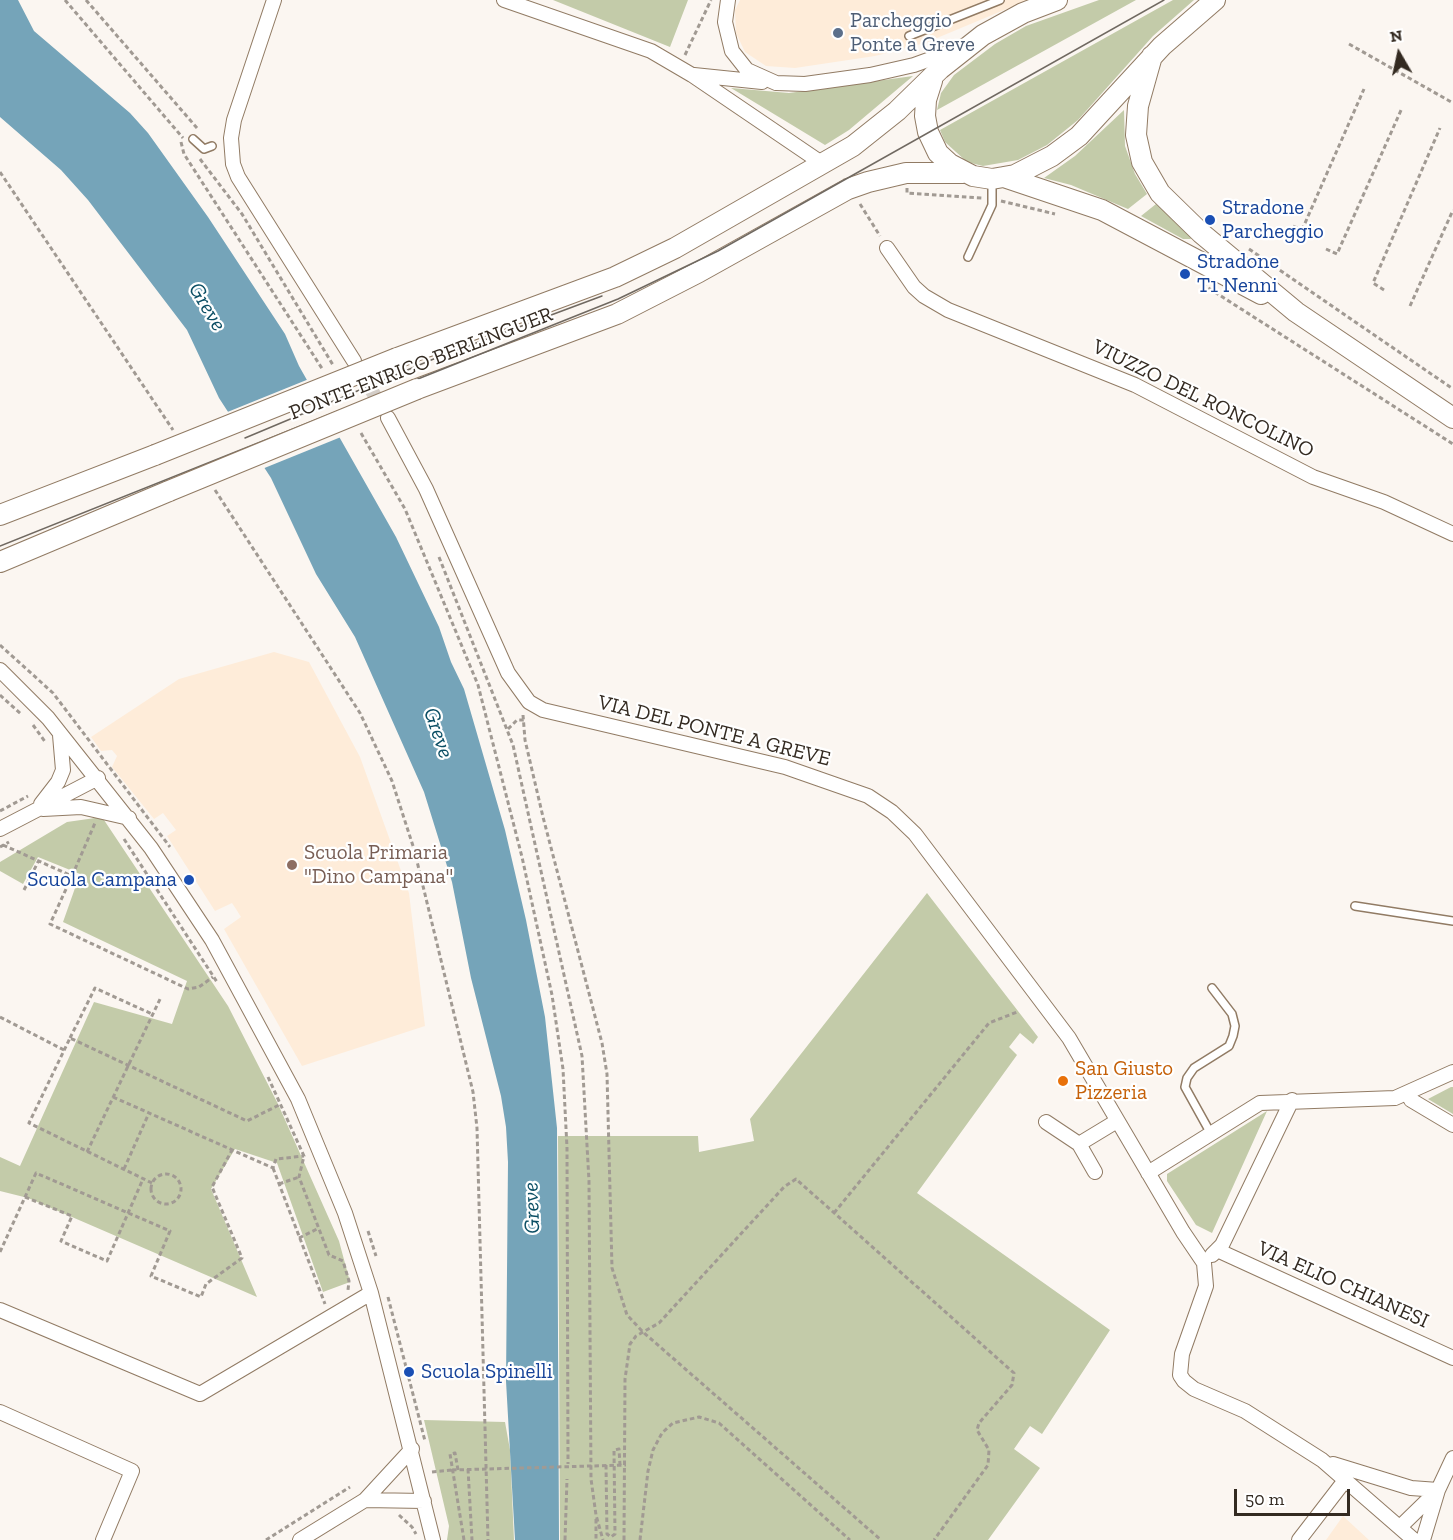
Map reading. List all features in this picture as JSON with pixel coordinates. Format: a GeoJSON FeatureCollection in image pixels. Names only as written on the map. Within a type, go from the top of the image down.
{"type":"FeatureCollection","features":[{"type":"Feature","properties":{"kind":"main road","name":"PONTE ENRICO BERLINGUER"},"geometry":{"type":"LineString","coordinates":[[0,514],[397,358],[615,277],[675,248],[823,164],[882,124],[969,45],[1010,20],[1057,0]]}},
{"type":"Feature","properties":{"kind":"main road"},"geometry":{"type":"LineString","coordinates":[[998,178],[1037,165],[1078,136],[1184,24],[1215,0]]}},
{"type":"Feature","properties":{"kind":"main road"},"geometry":{"type":"LineString","coordinates":[[1152,56],[1139,99],[1135,126],[1139,152],[1149,175],[1160,193],[1175,209],[1296,312]]}},
{"type":"Feature","properties":{"kind":"main road"},"geometry":{"type":"LineString","coordinates":[[934,75],[925,107],[928,132],[938,153],[963,173],[998,178],[1082,202],[1109,214],[1296,312],[1453,418]]}},
{"type":"Feature","properties":{"kind":"main road","name":"PONTE ENRICO BERLINGUER"},"geometry":{"type":"LineString","coordinates":[[0,562],[417,389],[635,305],[848,189],[894,174],[963,173]]}},
{"type":"Feature","properties":{"kind":"street"},"geometry":{"type":"LineString","coordinates":[[274,0],[234,120],[231,138],[233,164],[238,177],[354,361]]}},
{"type":"Feature","properties":{"kind":"street"},"geometry":{"type":"LineString","coordinates":[[504,0],[644,48],[692,75],[823,164]]}},
{"type":"Feature","properties":{"kind":"street"},"geometry":{"type":"LineString","coordinates":[[728,0],[725,22],[732,51],[747,69],[776,83]]}},
{"type":"Feature","properties":{"kind":"street"},"geometry":{"type":"LineString","coordinates":[[692,75],[805,84],[870,75],[914,65],[969,45]]}},
{"type":"Feature","properties":{"kind":"street","name":"VIUZZO DEL RONCOLINO"},"geometry":{"type":"LineString","coordinates":[[887,248],[914,287],[924,296],[948,310],[1135,385],[1313,477],[1384,502],[1453,534]]}},
{"type":"Feature","properties":{"kind":"street","name":"VIA DEL PONTE A GREVE"},"geometry":{"type":"LineString","coordinates":[[388,418],[426,489],[508,673],[529,702],[543,710],[785,767],[868,796],[892,812],[915,834],[1069,1038],[1204,1263]]}},
{"type":"Feature","properties":{"kind":"street"},"geometry":{"type":"LineString","coordinates":[[2,671],[35,703],[129,818],[212,940],[298,1099],[345,1213],[371,1293],[433,1540]]}},
{"type":"Feature","properties":{"kind":"street"},"geometry":{"type":"LineString","coordinates":[[38,809],[58,782],[63,770],[60,732]]}},
{"type":"Feature","properties":{"kind":"street"},"geometry":{"type":"LineString","coordinates":[[0,829],[98,778]]}},
{"type":"Feature","properties":{"kind":"street"},"geometry":{"type":"LineString","coordinates":[[38,809],[81,807],[129,818]]}},
{"type":"Feature","properties":{"kind":"street"},"geometry":{"type":"LineString","coordinates":[[1148,1173],[1210,1132],[1260,1103],[1402,1096],[1453,1072]]}},
{"type":"Feature","properties":{"kind":"street"},"geometry":{"type":"LineString","coordinates":[[1402,1096],[1453,1125]]}},
{"type":"Feature","properties":{"kind":"street"},"geometry":{"type":"LineString","coordinates":[[1292,1100],[1222,1245],[1204,1263],[1206,1286],[1182,1353],[1180,1375],[1194,1389],[1245,1411],[1322,1460],[1414,1540]]}},
{"type":"Feature","properties":{"kind":"street"},"geometry":{"type":"LineString","coordinates":[[1079,1144],[1117,1121]]}},
{"type":"Feature","properties":{"kind":"street"},"geometry":{"type":"LineString","coordinates":[[1046,1122],[1079,1144],[1095,1172]]}},
{"type":"Feature","properties":{"kind":"street","name":"VIA ELIO CHIANESI"},"geometry":{"type":"LineString","coordinates":[[1216,1251],[1453,1358]]}},
{"type":"Feature","properties":{"kind":"street"},"geometry":{"type":"LineString","coordinates":[[0,1310],[200,1394],[371,1293]]}},
{"type":"Feature","properties":{"kind":"street"},"geometry":{"type":"LineString","coordinates":[[0,1412],[132,1471],[103,1540]]}},
{"type":"Feature","properties":{"kind":"street"},"geometry":{"type":"LineString","coordinates":[[300,1540],[365,1500],[412,1449]]}},
{"type":"Feature","properties":{"kind":"street"},"geometry":{"type":"LineString","coordinates":[[1423,1540],[1438,1490],[1453,1458]]}},
{"type":"Feature","properties":{"kind":"street"},"geometry":{"type":"LineString","coordinates":[[1322,1460],[1411,1488],[1438,1490]]}},
{"type":"Feature","properties":{"kind":"street"},"geometry":{"type":"LineString","coordinates":[[1299,1540],[1346,1479]]}},
{"type":"Feature","properties":{"kind":"street"},"geometry":{"type":"LineString","coordinates":[[1400,1527],[1438,1490]]}},
{"type":"Feature","properties":{"kind":"street"},"geometry":{"type":"LineString","coordinates":[[365,1500],[424,1501]]}},
{"type":"Feature","properties":{"kind":"lane"},"geometry":{"type":"LineString","coordinates":[[909,36],[1000,0]]}},
{"type":"Feature","properties":{"kind":"lane"},"geometry":{"type":"LineString","coordinates":[[190,140],[204,149],[212,146]]}},
{"type":"Feature","properties":{"kind":"lane"},"geometry":{"type":"LineString","coordinates":[[968,256],[992,205],[998,178]]}},
{"type":"Feature","properties":{"kind":"lane"},"geometry":{"type":"LineString","coordinates":[[1355,906],[1453,921]]}},
{"type":"Feature","properties":{"kind":"lane"},"geometry":{"type":"LineString","coordinates":[[1210,1132],[1185,1087],[1187,1078],[1194,1068],[1229,1046],[1233,1036],[1235,1026],[1232,1014],[1212,988]]}},
{"type":"Feature","properties":{"kind":"path"},"geometry":{"type":"LineString","coordinates":[[65,0],[180,134],[190,140]]}},
{"type":"Feature","properties":{"kind":"path"},"geometry":{"type":"LineString","coordinates":[[86,0],[212,146]]}},
{"type":"Feature","properties":{"kind":"path"},"geometry":{"type":"LineString","coordinates":[[685,56],[711,0]]}},
{"type":"Feature","properties":{"kind":"path"},"geometry":{"type":"LineString","coordinates":[[1349,44],[1453,103]]}},
{"type":"Feature","properties":{"kind":"path"},"geometry":{"type":"LineString","coordinates":[[1302,230],[1364,89]]}},
{"type":"Feature","properties":{"kind":"path"},"geometry":{"type":"LineString","coordinates":[[1326,249],[1337,254],[1402,108]]}},
{"type":"Feature","properties":{"kind":"path"},"geometry":{"type":"LineString","coordinates":[[1384,290],[1373,283],[1440,128]]}},
{"type":"Feature","properties":{"kind":"path"},"geometry":{"type":"LineString","coordinates":[[180,134],[184,154],[325,374]]}},
{"type":"Feature","properties":{"kind":"path"},"geometry":{"type":"LineString","coordinates":[[193,150],[242,214],[337,370]]}},
{"type":"Feature","properties":{"kind":"path"},"geometry":{"type":"LineString","coordinates":[[0,172],[174,431]]}},
{"type":"Feature","properties":{"kind":"path"},"geometry":{"type":"LineString","coordinates":[[848,189],[887,248]]}},
{"type":"Feature","properties":{"kind":"path"},"geometry":{"type":"LineString","coordinates":[[1410,306],[1453,210]]}},
{"type":"Feature","properties":{"kind":"path"},"geometry":{"type":"LineString","coordinates":[[1293,226],[1310,234]]}},
{"type":"Feature","properties":{"kind":"path"},"geometry":{"type":"LineString","coordinates":[[1241,243],[1453,389]]}},
{"type":"Feature","properties":{"kind":"path"},"geometry":{"type":"LineString","coordinates":[[361,433],[405,509],[478,685],[522,856],[552,995],[563,1069],[567,1148],[568,1464]]}},
{"type":"Feature","properties":{"kind":"path"},"geometry":{"type":"LineString","coordinates":[[214,489],[360,713],[392,781],[414,849],[473,1092],[477,1128],[488,1540]]}},
{"type":"Feature","properties":{"kind":"path"},"geometry":{"type":"LineString","coordinates":[[435,546],[508,729],[533,825],[582,1056],[589,1181],[593,1466],[591,1479],[596,1515],[603,1540]]}},
{"type":"Feature","properties":{"kind":"path"},"geometry":{"type":"LineString","coordinates":[[0,695],[22,714]]}},
{"type":"Feature","properties":{"kind":"path"},"geometry":{"type":"LineString","coordinates":[[508,729],[517,720],[524,720],[525,740],[543,817],[602,1043],[607,1074],[614,1275],[627,1315],[643,1332],[881,1540]]}},
{"type":"Feature","properties":{"kind":"path"},"geometry":{"type":"LineString","coordinates":[[30,721],[47,745]]}},
{"type":"Feature","properties":{"kind":"path"},"geometry":{"type":"LineString","coordinates":[[0,811],[29,795]]}},
{"type":"Feature","properties":{"kind":"path"},"geometry":{"type":"LineString","coordinates":[[90,816],[98,818],[51,924],[188,988],[198,987],[214,977]]}},
{"type":"Feature","properties":{"kind":"path"},"geometry":{"type":"LineString","coordinates":[[121,836],[222,990]]}},
{"type":"Feature","properties":{"kind":"path"},"geometry":{"type":"LineString","coordinates":[[2,846],[12,840]]}},
{"type":"Feature","properties":{"kind":"path"},"geometry":{"type":"LineString","coordinates":[[2,846],[72,876]]}},
{"type":"Feature","properties":{"kind":"path"},"geometry":{"type":"LineString","coordinates":[[24,890],[38,861]]}},
{"type":"Feature","properties":{"kind":"path"},"geometry":{"type":"LineString","coordinates":[[152,1183],[29,1123],[95,988],[153,1015]]}},
{"type":"Feature","properties":{"kind":"path"},"geometry":{"type":"LineString","coordinates":[[87,1152],[161,997]]}},
{"type":"Feature","properties":{"kind":"path"},"geometry":{"type":"LineString","coordinates":[[834,1213],[989,1023],[1017,1012]]}},
{"type":"Feature","properties":{"kind":"path"},"geometry":{"type":"LineString","coordinates":[[0,1017],[64,1050]]}},
{"type":"Feature","properties":{"kind":"path"},"geometry":{"type":"LineString","coordinates":[[70,1038],[247,1121],[281,1104]]}},
{"type":"Feature","properties":{"kind":"path"},"geometry":{"type":"LineString","coordinates":[[267,1075],[304,1156],[299,1177],[329,1255],[343,1261],[349,1281],[348,1289],[343,1293]]}},
{"type":"Feature","properties":{"kind":"path"},"geometry":{"type":"LineString","coordinates":[[113,1097],[273,1168]]}},
{"type":"Feature","properties":{"kind":"path"},"geometry":{"type":"LineString","coordinates":[[123,1169],[149,1113]]}},
{"type":"Feature","properties":{"kind":"path"},"geometry":{"type":"LineString","coordinates":[[0,1252],[36,1173],[170,1231],[151,1276],[201,1297],[206,1284],[242,1258],[212,1188],[232,1150]]}},
{"type":"Feature","properties":{"kind":"path"},"geometry":{"type":"LineString","coordinates":[[304,1156],[276,1159],[273,1168],[324,1305],[334,1299]]}},
{"type":"Feature","properties":{"kind":"path"},"geometry":{"type":"LineString","coordinates":[[159,1176],[172,1176],[180,1187],[179,1196],[171,1203],[161,1203],[153,1197],[152,1183],[159,1176]]}},
{"type":"Feature","properties":{"kind":"path"},"geometry":{"type":"LineString","coordinates":[[279,1184],[299,1177]]}},
{"type":"Feature","properties":{"kind":"path"},"geometry":{"type":"LineString","coordinates":[[25,1197],[72,1216],[62,1241],[107,1261],[143,1179]]}},
{"type":"Feature","properties":{"kind":"path"},"geometry":{"type":"LineString","coordinates":[[624,1540],[630,1344],[643,1332],[659,1323],[790,1180],[801,1182],[1011,1369],[1016,1377],[1012,1385],[979,1424],[979,1437],[989,1449],[988,1465],[933,1540]]}},
{"type":"Feature","properties":{"kind":"path"},"geometry":{"type":"LineString","coordinates":[[299,1238],[320,1228]]}},
{"type":"Feature","properties":{"kind":"path"},"geometry":{"type":"LineString","coordinates":[[640,1540],[648,1471],[653,1450],[662,1432],[673,1424],[699,1417],[711,1418],[728,1430],[850,1540]]}},
{"type":"Feature","properties":{"kind":"path"},"geometry":{"type":"LineString","coordinates":[[606,1465],[607,1534],[611,1537],[615,1534],[612,1465],[614,1450],[619,1449],[620,1465]]}},
{"type":"Feature","properties":{"kind":"path"},"geometry":{"type":"LineString","coordinates":[[458,1470],[455,1453],[450,1454],[464,1540]]}},
{"type":"Feature","properties":{"kind":"path"},"geometry":{"type":"LineString","coordinates":[[432,1472],[626,1465]]}},
{"type":"Feature","properties":{"kind":"path"},"geometry":{"type":"LineString","coordinates":[[468,1469],[472,1540]]}},
{"type":"Feature","properties":{"kind":"path"},"geometry":{"type":"LineString","coordinates":[[566,1540],[567,1479]]}},
{"type":"Feature","properties":{"kind":"path"},"geometry":{"type":"LineString","coordinates":[[266,1540],[350,1487]]}},
{"type":"Feature","properties":{"kind":"path"},"geometry":{"type":"LineString","coordinates":[[398,1514],[412,1527],[417,1540]]}},
{"type":"Feature","properties":{"kind":"path"},"geometry":{"type":"LineString","coordinates":[[596,1515],[596,1540]]}},
{"type":"Feature","properties":{"kind":"shaded area","name":"Parcheggio Ponte a Greve"},"geometry":{"type":"Polygon","coordinates":[[[740,0],[1028,0],[925,43],[875,56],[795,68],[766,66],[745,52],[736,33],[735,10],[740,0]]]}},
{"type":"Feature","properties":{"kind":"shaded area","name":"Scuola Primaria \"Dino Campana\""},"geometry":{"type":"Polygon","coordinates":[[[274,652],[309,662],[360,757],[409,893],[425,1026],[302,1066],[224,929],[241,917],[236,909],[232,903],[215,911],[167,836],[176,830],[163,813],[154,819],[112,767],[117,756],[112,750],[101,751],[91,737],[179,679],[274,652]]]}},
{"type":"Feature","properties":{"kind":"shaded area"},"geometry":{"type":"Polygon","coordinates":[[[1343,1516],[1369,1540],[1326,1540],[1343,1516]]]}},
{"type":"Feature","properties":{"kind":"green space"},"geometry":{"type":"Polygon","coordinates":[[[553,0],[688,0],[670,47],[553,0]]]}},
{"type":"Feature","properties":{"kind":"green space"},"geometry":{"type":"Polygon","coordinates":[[[1099,0],[1136,0],[937,110],[941,93],[954,75],[995,44],[1026,26],[1099,0]]]}},
{"type":"Feature","properties":{"kind":"green space"},"geometry":{"type":"Polygon","coordinates":[[[1173,0],[1194,0],[1153,36],[1078,120],[1047,145],[1018,160],[983,166],[967,162],[945,142],[940,130],[1173,0]]]}},
{"type":"Feature","properties":{"kind":"green space"},"geometry":{"type":"Polygon","coordinates":[[[913,76],[849,130],[825,145],[731,88],[789,93],[913,76]]]}},
{"type":"Feature","properties":{"kind":"green space"},"geometry":{"type":"Polygon","coordinates":[[[1124,110],[1125,146],[1135,174],[1147,194],[1128,209],[1071,185],[1044,178],[1075,156],[1124,110]]]}},
{"type":"Feature","properties":{"kind":"green space"},"geometry":{"type":"Polygon","coordinates":[[[1156,204],[1188,231],[1191,239],[1183,239],[1141,216],[1156,204]]]}},
{"type":"Feature","properties":{"kind":"green space"},"geometry":{"type":"Polygon","coordinates":[[[102,817],[228,1006],[278,1104],[339,1241],[350,1282],[323,1292],[277,1163],[235,1149],[211,1189],[257,1297],[28,1198],[0,1191],[0,1157],[20,1166],[94,1002],[172,1024],[187,981],[63,922],[80,874],[38,857],[23,884],[0,871],[0,862],[67,822],[102,817]]]}},
{"type":"Feature","properties":{"kind":"green space"},"geometry":{"type":"Polygon","coordinates":[[[927,893],[1038,1037],[1033,1044],[1020,1033],[1009,1047],[1017,1055],[917,1193],[1110,1330],[1042,1434],[1030,1426],[1014,1449],[1040,1468],[988,1540],[560,1540],[558,1136],[698,1136],[699,1152],[754,1141],[750,1119],[927,893]]]}},
{"type":"Feature","properties":{"kind":"green space"},"geometry":{"type":"Polygon","coordinates":[[[1453,1087],[1453,1114],[1428,1099],[1453,1087]]]}},
{"type":"Feature","properties":{"kind":"green space"},"geometry":{"type":"Polygon","coordinates":[[[1267,1111],[1212,1233],[1196,1225],[1167,1181],[1167,1174],[1267,1111]]]}},
{"type":"Feature","properties":{"kind":"green space"},"geometry":{"type":"Polygon","coordinates":[[[424,1420],[505,1422],[510,1450],[514,1540],[447,1540],[449,1526],[424,1420]]]}},
{"type":"Feature","properties":{"kind":"water","name":"Greve"},"geometry":{"type":"Polygon","coordinates":[[[0,0],[18,0],[34,31],[130,113],[148,133],[208,217],[285,334],[299,366],[396,537],[439,627],[451,662],[464,689],[505,830],[545,1017],[557,1128],[559,1540],[515,1540],[506,1381],[508,1162],[506,1127],[501,1096],[471,978],[452,882],[424,792],[355,637],[316,574],[271,478],[219,398],[187,330],[88,200],[61,170],[0,117],[0,0]]]}},
{"type":"Feature","properties":{"kind":"pier"},"geometry":{"type":"Polygon","coordinates":[[[309,379],[341,437],[262,469],[225,413],[309,379]]]}},
{"type":"Feature","properties":{"kind":"tunnel"},"geometry":{"type":"LineString","coordinates":[[357,366],[384,411]]}},
{"type":"Feature","properties":{"kind":"tram line"},"geometry":{"type":"LineString","coordinates":[[0,546],[618,299],[718,251],[1164,0]]}},
{"type":"Feature","properties":{"kind":"tram line"},"geometry":{"type":"LineString","coordinates":[[245,438],[436,358],[602,296]]}},
{"type":"Feature","properties":{"kind":"place","name":"Parcheggio Ponte a Greve"},"geometry":{"type":"Point","coordinates":[838,33]}},
{"type":"Feature","properties":{"kind":"place","name":"Stradone Parcheggio"},"geometry":{"type":"Point","coordinates":[1210,220]}},
{"type":"Feature","properties":{"kind":"place","name":"Stradone T1 Nenni"},"geometry":{"type":"Point","coordinates":[1185,274]}},
{"type":"Feature","properties":{"kind":"place","name":"Scuola Primaria \"Dino Campana\""},"geometry":{"type":"Point","coordinates":[292,865]}},
{"type":"Feature","properties":{"kind":"place","name":"Scuola Campana"},"geometry":{"type":"Point","coordinates":[189,880]}},
{"type":"Feature","properties":{"kind":"place","name":"San Giusto Pizzeria"},"geometry":{"type":"Point","coordinates":[1063,1081]}},
{"type":"Feature","properties":{"kind":"place","name":"Scuola Spinelli"},"geometry":{"type":"Point","coordinates":[409,1372]}}]}
